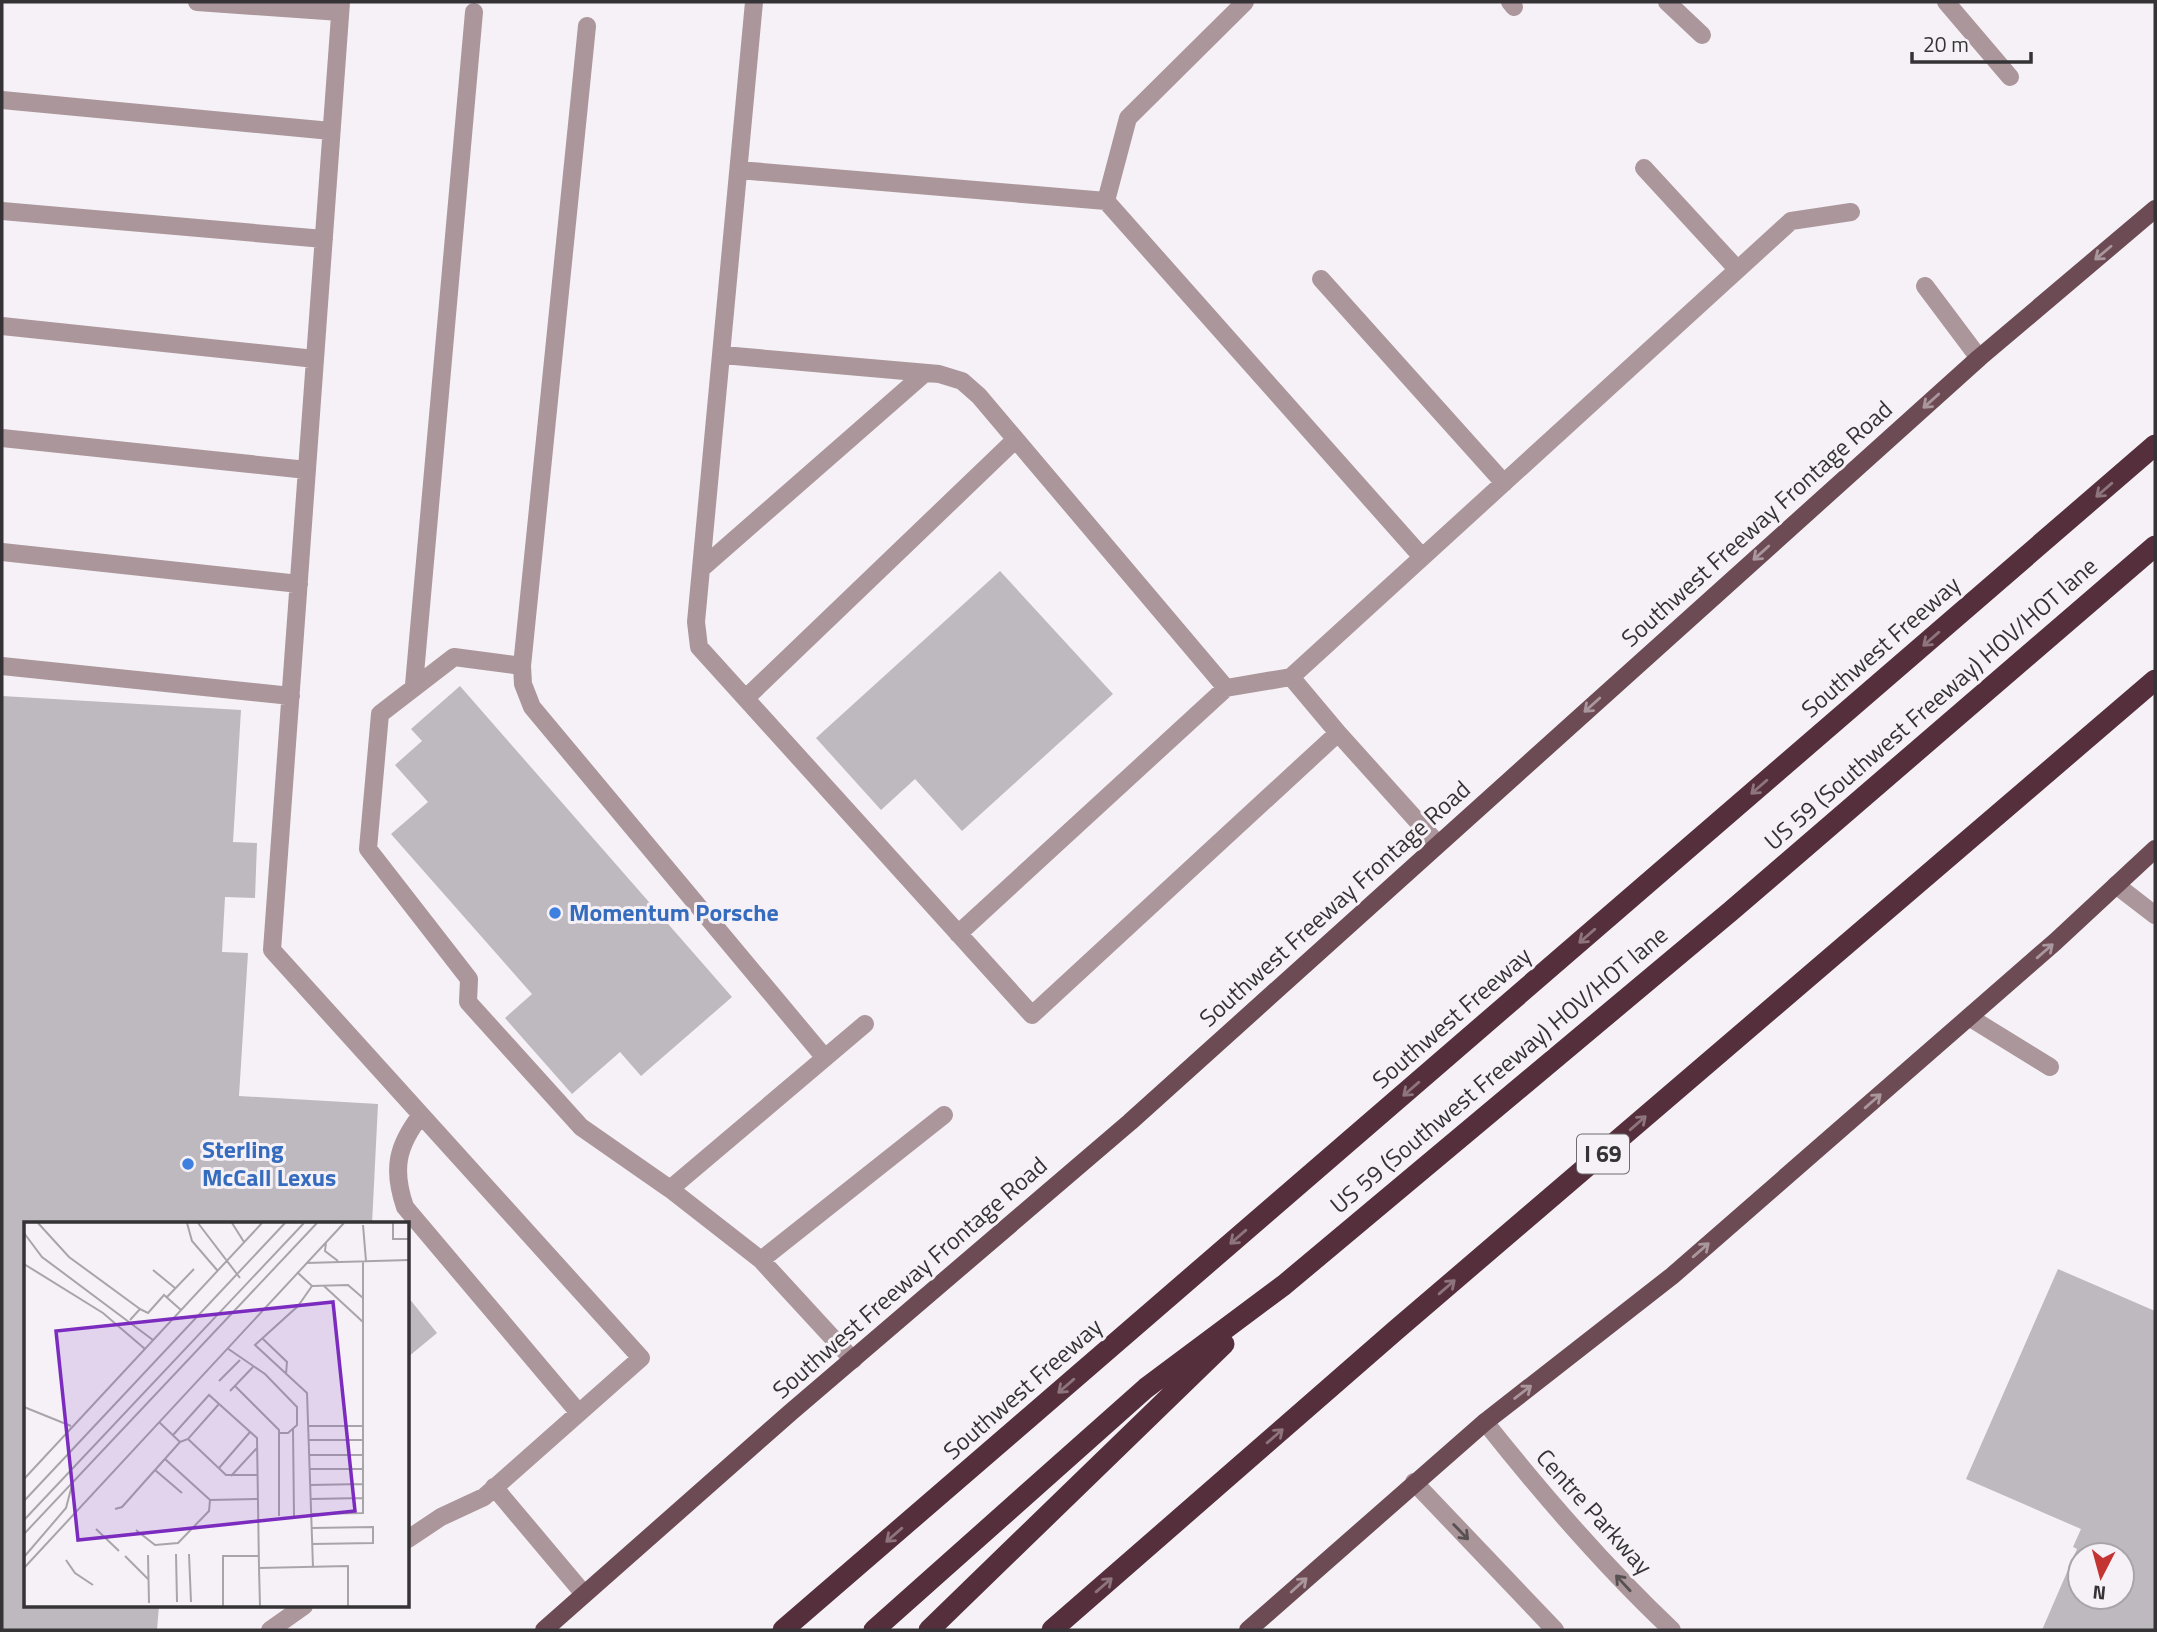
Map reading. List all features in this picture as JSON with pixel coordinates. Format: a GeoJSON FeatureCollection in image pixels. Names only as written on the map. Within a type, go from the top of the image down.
{"type":"FeatureCollection","features":[{"type":"Feature","properties":{"kind":"highway","name":"Southwest Freeway"},"geometry":{"type":"LineString","coordinates":[[783,1630],[2155,445]]}},
{"type":"Feature","properties":{"kind":"highway","name":"US 59 (Southwest Freeway) HOV/HOT lane"},"geometry":{"type":"LineString","coordinates":[[874,1630],[1146,1388],[1284,1285],[1731,911],[2155,546]]}},
{"type":"Feature","properties":{"kind":"highway","name":"I 69"},"geometry":{"type":"LineString","coordinates":[[1052,1630],[1407,1321],[2155,680]]}},
{"type":"Feature","properties":{"kind":"highway"},"geometry":{"type":"LineString","coordinates":[[929,1630],[1284,1285]]}},
{"type":"Feature","properties":{"kind":"main road","name":"Southwest Freeway Frontage Road"},"geometry":{"type":"LineString","coordinates":[[544,1630],[1130,1122],[1979,358],[2155,209]]}},
{"type":"Feature","properties":{"kind":"main road"},"geometry":{"type":"LineString","coordinates":[[1248,1630],[1485,1422],[1672,1276],[1969,1017],[2155,849]]}},
{"type":"Feature","properties":{"kind":"street"},"geometry":{"type":"LineString","coordinates":[[197,2],[341,7],[272,950],[640,1358],[484,1497],[441,1517],[410,1538]]}},
{"type":"Feature","properties":{"kind":"street"},"geometry":{"type":"LineString","coordinates":[[754,2],[696,622],[699,647],[1032,1015],[1338,733]]}},
{"type":"Feature","properties":{"kind":"street"},"geometry":{"type":"LineString","coordinates":[[1106,201],[1128,118],[1245,2]]}},
{"type":"Feature","properties":{"kind":"street"},"geometry":{"type":"LineString","coordinates":[[1667,2],[1702,35]]}},
{"type":"Feature","properties":{"kind":"street"},"geometry":{"type":"LineString","coordinates":[[1946,2],[2010,77]]}},
{"type":"Feature","properties":{"kind":"street"},"geometry":{"type":"LineString","coordinates":[[414,685],[474,12]]}},
{"type":"Feature","properties":{"kind":"street"},"geometry":{"type":"LineString","coordinates":[[587,26],[522,666],[523,684],[532,707],[825,1058]]}},
{"type":"Feature","properties":{"kind":"street"},"geometry":{"type":"LineString","coordinates":[[2,100],[331,131]]}},
{"type":"Feature","properties":{"kind":"street"},"geometry":{"type":"LineString","coordinates":[[1644,168],[1737,269]]}},
{"type":"Feature","properties":{"kind":"street"},"geometry":{"type":"LineString","coordinates":[[739,170],[1106,201],[1422,557]]}},
{"type":"Feature","properties":{"kind":"street"},"geometry":{"type":"LineString","coordinates":[[2,211],[324,239]]}},
{"type":"Feature","properties":{"kind":"street"},"geometry":{"type":"LineString","coordinates":[[958,934],[1226,688],[1291,677],[1791,220],[1851,212]]}},
{"type":"Feature","properties":{"kind":"street"},"geometry":{"type":"LineString","coordinates":[[1321,279],[1504,482]]}},
{"type":"Feature","properties":{"kind":"street"},"geometry":{"type":"LineString","coordinates":[[1925,286],[1979,358]]}},
{"type":"Feature","properties":{"kind":"street"},"geometry":{"type":"LineString","coordinates":[[2,326],[315,359]]}},
{"type":"Feature","properties":{"kind":"street"},"geometry":{"type":"LineString","coordinates":[[723,355],[925,373],[962,381],[979,396],[1226,688]]}},
{"type":"Feature","properties":{"kind":"street"},"geometry":{"type":"LineString","coordinates":[[701,569],[925,373]]}},
{"type":"Feature","properties":{"kind":"street"},"geometry":{"type":"LineString","coordinates":[[2,438],[307,470]]}},
{"type":"Feature","properties":{"kind":"street"},"geometry":{"type":"LineString","coordinates":[[746,698],[1015,440]]}},
{"type":"Feature","properties":{"kind":"street"},"geometry":{"type":"LineString","coordinates":[[2,552],[299,584]]}},
{"type":"Feature","properties":{"kind":"street"},"geometry":{"type":"LineString","coordinates":[[522,666],[454,657],[414,685],[380,714],[368,849],[469,979],[468,1002],[581,1127],[670,1189],[761,1260],[853,1360]]}},
{"type":"Feature","properties":{"kind":"street"},"geometry":{"type":"LineString","coordinates":[[2,666],[291,696]]}},
{"type":"Feature","properties":{"kind":"street"},"geometry":{"type":"LineString","coordinates":[[1291,677],[1437,844]]}},
{"type":"Feature","properties":{"kind":"street"},"geometry":{"type":"LineString","coordinates":[[2116,885],[2155,915]]}},
{"type":"Feature","properties":{"kind":"street"},"geometry":{"type":"LineString","coordinates":[[1969,1017],[2050,1067]]}},
{"type":"Feature","properties":{"kind":"street"},"geometry":{"type":"LineString","coordinates":[[670,1189],[865,1024]]}},
{"type":"Feature","properties":{"kind":"street"},"geometry":{"type":"LineString","coordinates":[[421,1115],[405,1135],[398,1167],[398,1186],[405,1207],[579,1413]]}},
{"type":"Feature","properties":{"kind":"street"},"geometry":{"type":"LineString","coordinates":[[761,1260],[944,1115]]}},
{"type":"Feature","properties":{"kind":"street","name":"Centre Parkway"},"geometry":{"type":"LineString","coordinates":[[1485,1422],[1528,1476],[1625,1586],[1672,1630]]}},
{"type":"Feature","properties":{"kind":"street"},"geometry":{"type":"LineString","coordinates":[[1414,1482],[1555,1630]]}},
{"type":"Feature","properties":{"kind":"street"},"geometry":{"type":"LineString","coordinates":[[494,1487],[584,1594]]}},
{"type":"Feature","properties":{"kind":"street"},"geometry":{"type":"LineString","coordinates":[[270,1630],[301,1608]]}},
{"type":"Feature","properties":{"kind":"building"},"geometry":{"type":"Polygon","coordinates":[[[1000,571],[1113,694],[962,831],[915,779],[881,810],[816,738],[1000,571]]]}},
{"type":"Feature","properties":{"kind":"building"},"geometry":{"type":"Polygon","coordinates":[[[460,686],[732,997],[641,1076],[620,1052],[572,1094],[505,1018],[532,994],[391,834],[428,802],[395,765],[422,741],[411,729],[460,686]]]}},
{"type":"Feature","properties":{"kind":"building","name":"Sterling McCall Lexus"},"geometry":{"type":"Polygon","coordinates":[[[2,696],[241,710],[233,842],[257,843],[255,898],[225,897],[222,952],[248,953],[239,1096],[378,1104],[372,1222],[24,1222],[24,1608],[159,1608],[157,1630],[2,1630],[2,696]]]}},
{"type":"Feature","properties":{"kind":"building"},"geometry":{"type":"Polygon","coordinates":[[[2058,1269],[2155,1311],[2155,1630],[2042,1630],[2066,1574],[2066,1611],[2136,1611],[2136,1541],[2076,1541],[2081,1529],[1966,1479],[2058,1269]]]}},
{"type":"Feature","properties":{"kind":"building"},"geometry":{"type":"Polygon","coordinates":[[[410,1299],[437,1333],[410,1355],[410,1299]]]}},
{"type":"Feature","properties":{"kind":"place","name":"Momentum Porsche"},"geometry":{"type":"Point","coordinates":[555,913]}},
{"type":"Feature","properties":{"kind":"place","name":"Sterling McCall Lexus"},"geometry":{"type":"Point","coordinates":[188,1164]}}]}
